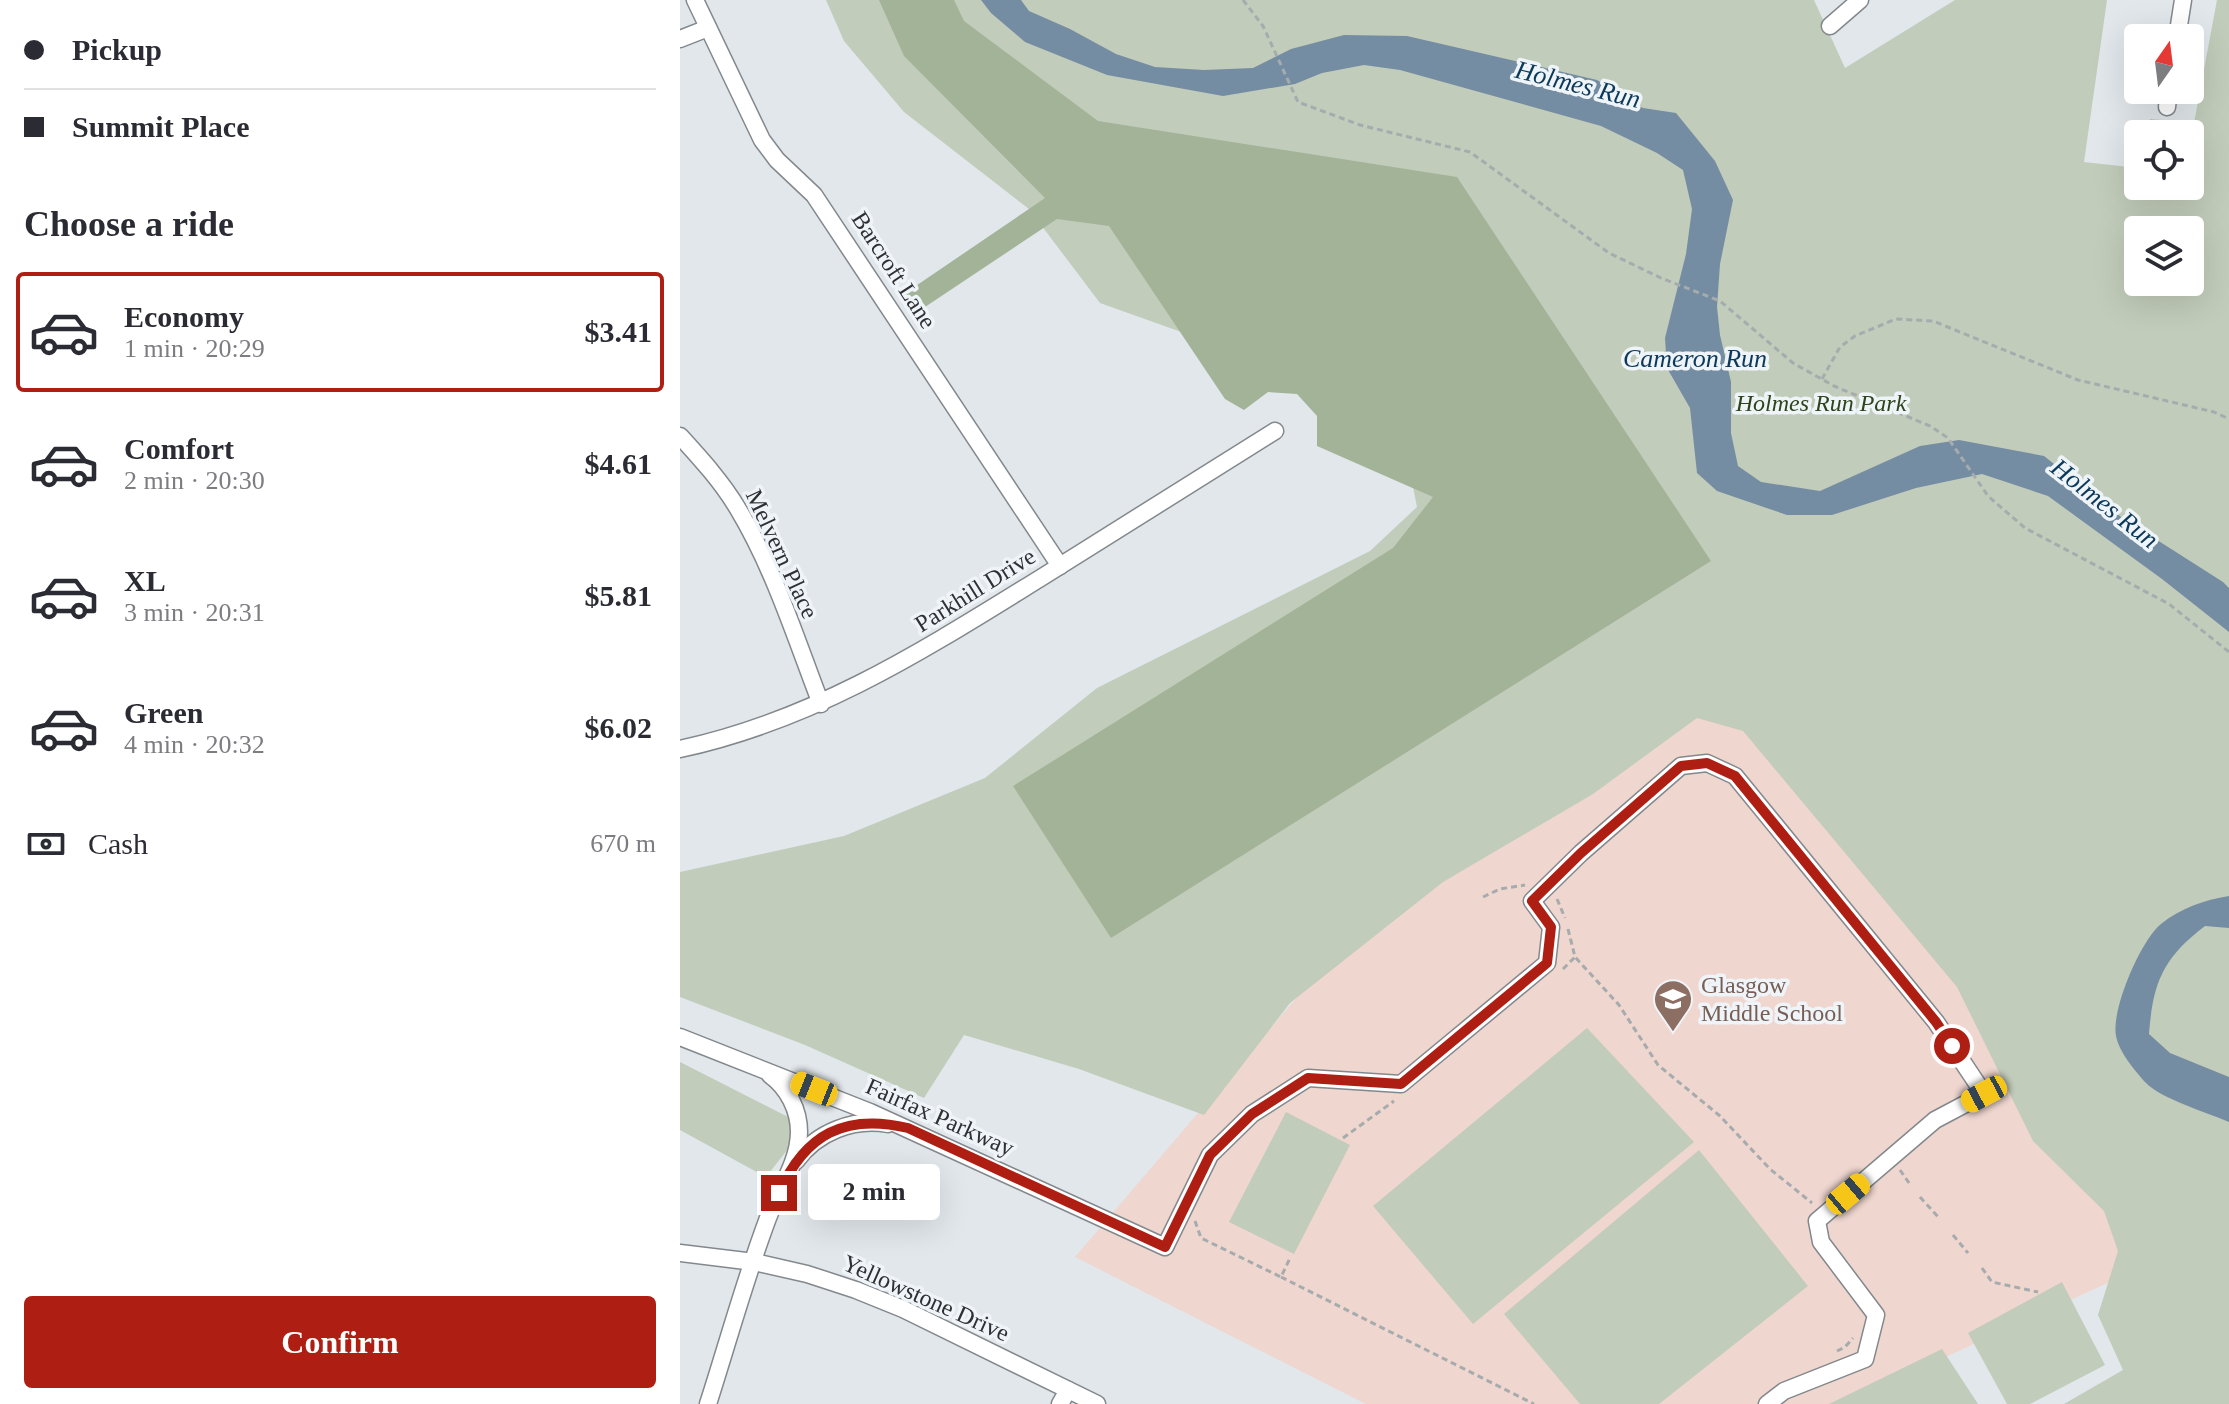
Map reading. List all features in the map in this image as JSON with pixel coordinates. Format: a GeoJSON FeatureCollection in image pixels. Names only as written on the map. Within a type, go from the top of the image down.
{"type":"FeatureCollection","features":[{"type":"Feature","properties":{"kind":"street","name":"Barcroft Lane"},"geometry":{"type":"LineString","coordinates":[[695,0],[762,140],[822,205],[1060,566]]}},
{"type":"Feature","properties":{"kind":"street"},"geometry":{"type":"LineString","coordinates":[[2179,24],[2183,0]]}},
{"type":"Feature","properties":{"kind":"street"},"geometry":{"type":"LineString","coordinates":[[1830,26],[1853,2]]}},
{"type":"Feature","properties":{"kind":"street"},"geometry":{"type":"LineString","coordinates":[[680,39],[708,28]]}},
{"type":"Feature","properties":{"kind":"street","name":"Parkhill Drive"},"geometry":{"type":"LineString","coordinates":[[680,749],[758,727],[821,704],[928,648],[1275,431]]}},
{"type":"Feature","properties":{"kind":"street","name":"Melvern Place"},"geometry":{"type":"LineString","coordinates":[[680,436],[726,491],[751,533],[821,704]]}},
{"type":"Feature","properties":{"kind":"street","name":"Fairfax Parkway"},"geometry":{"type":"LineString","coordinates":[[680,1037],[908,1128],[1165,1247],[1210,1155],[1252,1114],[1308,1078],[1401,1084],[1547,963],[1551,927],[1532,901],[1581,853],[1681,766],[1707,763],[1735,776],[1936,1022],[1984,1094],[1935,1120],[1817,1221],[1821,1242],[1876,1315],[1865,1359],[1784,1391],[1767,1404]]}},
{"type":"Feature","properties":{"kind":"street"},"geometry":{"type":"LineString","coordinates":[[708,1404],[768,1217],[797,1152],[798,1117],[783,1087],[759,1067]]}},
{"type":"Feature","properties":{"kind":"street"},"geometry":{"type":"LineString","coordinates":[[790,1168],[817,1140],[835,1130],[875,1122],[908,1128]]}},
{"type":"Feature","properties":{"kind":"street","name":"Yellowstone Drive"},"geometry":{"type":"LineString","coordinates":[[680,1253],[754,1262],[807,1274],[856,1290],[903,1309],[1064,1397],[1097,1404]]}},
{"type":"Feature","properties":{"kind":"path"},"geometry":{"type":"LineString","coordinates":[[1243,0],[1263,26],[1298,102],[1360,125],[1470,152],[1609,253],[1720,301],[1793,363],[1822,379],[1930,426],[1948,438],[1988,496],[2025,528],[2169,604],[2229,652]]}},
{"type":"Feature","properties":{"kind":"path"},"geometry":{"type":"LineString","coordinates":[[1822,379],[1840,347],[1855,336],[1896,319],[1933,321],[2078,380],[2214,412],[2229,419]]}},
{"type":"Feature","properties":{"kind":"path"},"geometry":{"type":"LineString","coordinates":[[1483,897],[1500,889],[1528,885]]}},
{"type":"Feature","properties":{"kind":"path"},"geometry":{"type":"LineString","coordinates":[[1555,894],[1565,916],[1575,957],[1619,1005],[1658,1065],[1720,1116],[1770,1169],[1818,1208]]}},
{"type":"Feature","properties":{"kind":"path"},"geometry":{"type":"LineString","coordinates":[[1343,1138],[1396,1100],[1383,1097]]}},
{"type":"Feature","properties":{"kind":"path"},"geometry":{"type":"LineString","coordinates":[[1896,1163],[1909,1183]]}},
{"type":"Feature","properties":{"kind":"path"},"geometry":{"type":"LineString","coordinates":[[1920,1197],[1940,1219]]}},
{"type":"Feature","properties":{"kind":"path"},"geometry":{"type":"LineString","coordinates":[[1193,1213],[1201,1238],[1534,1404]]}},
{"type":"Feature","properties":{"kind":"path"},"geometry":{"type":"LineString","coordinates":[[1953,1235],[1968,1253]]}},
{"type":"Feature","properties":{"kind":"path"},"geometry":{"type":"LineString","coordinates":[[1281,1277],[1290,1258]]}},
{"type":"Feature","properties":{"kind":"path"},"geometry":{"type":"LineString","coordinates":[[1982,1268],[1992,1282],[2038,1292]]}},
{"type":"Feature","properties":{"kind":"path"},"geometry":{"type":"LineString","coordinates":[[1832,1353],[1845,1347],[1856,1335]]}},
{"type":"Feature","properties":{"kind":"shaded area","name":"Glasgow Middle School"},"geometry":{"type":"Polygon","coordinates":[[[1693,622],[2210,1236],[1843,1404],[1366,1404],[1075,1257],[1463,803],[1693,622]]]}},
{"type":"Feature","properties":{"kind":"green space","name":"Holmes Run Park"},"geometry":{"type":"Polygon","coordinates":[[[826,0],[1814,0],[1845,68],[1955,0],[2107,0],[2084,162],[2124,166],[2124,200],[2204,200],[2204,120],[2195,120],[2198,104],[2204,104],[2204,70],[2217,0],[2229,0],[2229,1404],[2064,1404],[2123,1370],[2098,1315],[2118,1251],[2104,1211],[2033,1141],[1957,987],[1743,731],[1697,718],[1593,794],[1443,882],[1290,1003],[1204,1115],[1079,1069],[964,1035],[924,1098],[805,1045],[680,997],[680,872],[844,836],[985,778],[1097,688],[1370,551],[1417,507],[1409,466],[1229,349],[1100,303],[1029,209],[904,112],[844,41],[826,0]]]}},
{"type":"Feature","properties":{"kind":"green space"},"geometry":{"type":"Polygon","coordinates":[[[879,0],[954,0],[964,21],[1098,121],[1457,177],[1711,561],[1111,938],[1013,786],[1393,548],[1433,497],[1317,446],[1317,416],[1297,394],[1268,392],[1244,410],[1225,399],[1109,226],[1057,219],[916,313],[904,294],[1045,198],[904,56],[879,0]]]}},
{"type":"Feature","properties":{"kind":"green space"},"geometry":{"type":"Polygon","coordinates":[[[1587,1028],[1694,1142],[1473,1324],[1373,1206],[1587,1028]]]}},
{"type":"Feature","properties":{"kind":"green space"},"geometry":{"type":"Polygon","coordinates":[[[680,1062],[806,1126],[766,1177],[680,1130],[680,1062]]]}},
{"type":"Feature","properties":{"kind":"green space"},"geometry":{"type":"Polygon","coordinates":[[[1286,1112],[1350,1145],[1294,1254],[1229,1222],[1286,1112]]]}},
{"type":"Feature","properties":{"kind":"green space"},"geometry":{"type":"Polygon","coordinates":[[[1699,1150],[1808,1286],[1659,1404],[1580,1404],[1504,1314],[1699,1150]]]}},
{"type":"Feature","properties":{"kind":"green space"},"geometry":{"type":"Polygon","coordinates":[[[2062,1282],[2105,1365],[2030,1404],[2007,1404],[1968,1333],[2062,1282]]]}},
{"type":"Feature","properties":{"kind":"green space"},"geometry":{"type":"Polygon","coordinates":[[[1942,1349],[1978,1404],[1829,1404],[1942,1349]]]}},
{"type":"Feature","properties":{"kind":"water","name":"Cameron Run"},"geometry":{"type":"Polygon","coordinates":[[[981,0],[1021,0],[1029,11],[1116,54],[1155,67],[1204,70],[1253,68],[1291,49],[1344,35],[1407,36],[1597,80],[1643,108],[1676,113],[1715,161],[1733,200],[1720,264],[1717,307],[1731,382],[1731,433],[1738,466],[1761,482],[1820,491],[1920,446],[1959,440],[2044,456],[2121,517],[2223,582],[2229,588],[2229,632],[2048,496],[1982,474],[1916,488],[1832,515],[1787,515],[1717,491],[1697,473],[1690,408],[1667,368],[1665,338],[1686,254],[1692,209],[1683,170],[1657,153],[1601,126],[1400,70],[1364,65],[1322,73],[1295,84],[1223,96],[1107,75],[1025,42],[991,13],[981,0]]]}},
{"type":"Feature","properties":{"kind":"water"},"geometry":{"type":"Polygon","coordinates":[[[2229,896],[2229,928],[2205,926],[2179,949],[2163,972],[2157,985],[2149,1034],[2170,1053],[2229,1077],[2229,1122],[2173,1100],[2146,1083],[2120,1048],[2116,1024],[2129,976],[2153,932],[2185,909],[2229,896]]]}},
{"type":"Feature","properties":{"kind":"place","name":"Glasgow Middle School"},"geometry":{"type":"Point","coordinates":[1673,1033]}},
{"type":"Feature","properties":{"kind":"route"},"geometry":{"type":"LineString","coordinates":[[779,1193],[790,1168],[817,1140],[855,1124],[885,1123],[908,1128],[1165,1247],[1210,1155],[1252,1114],[1308,1078],[1401,1084],[1547,963],[1551,927],[1532,901],[1581,853],[1681,766],[1707,763],[1735,776],[1936,1022],[1952,1046]]}},
{"type":"Feature","properties":{"kind":"water label","name":"Holmes Run"},"geometry":{"type":"Point","coordinates":[1578,84]}},
{"type":"Feature","properties":{"kind":"water label","name":"Holmes Run"},"geometry":{"type":"Point","coordinates":[2105,503]}}]}
